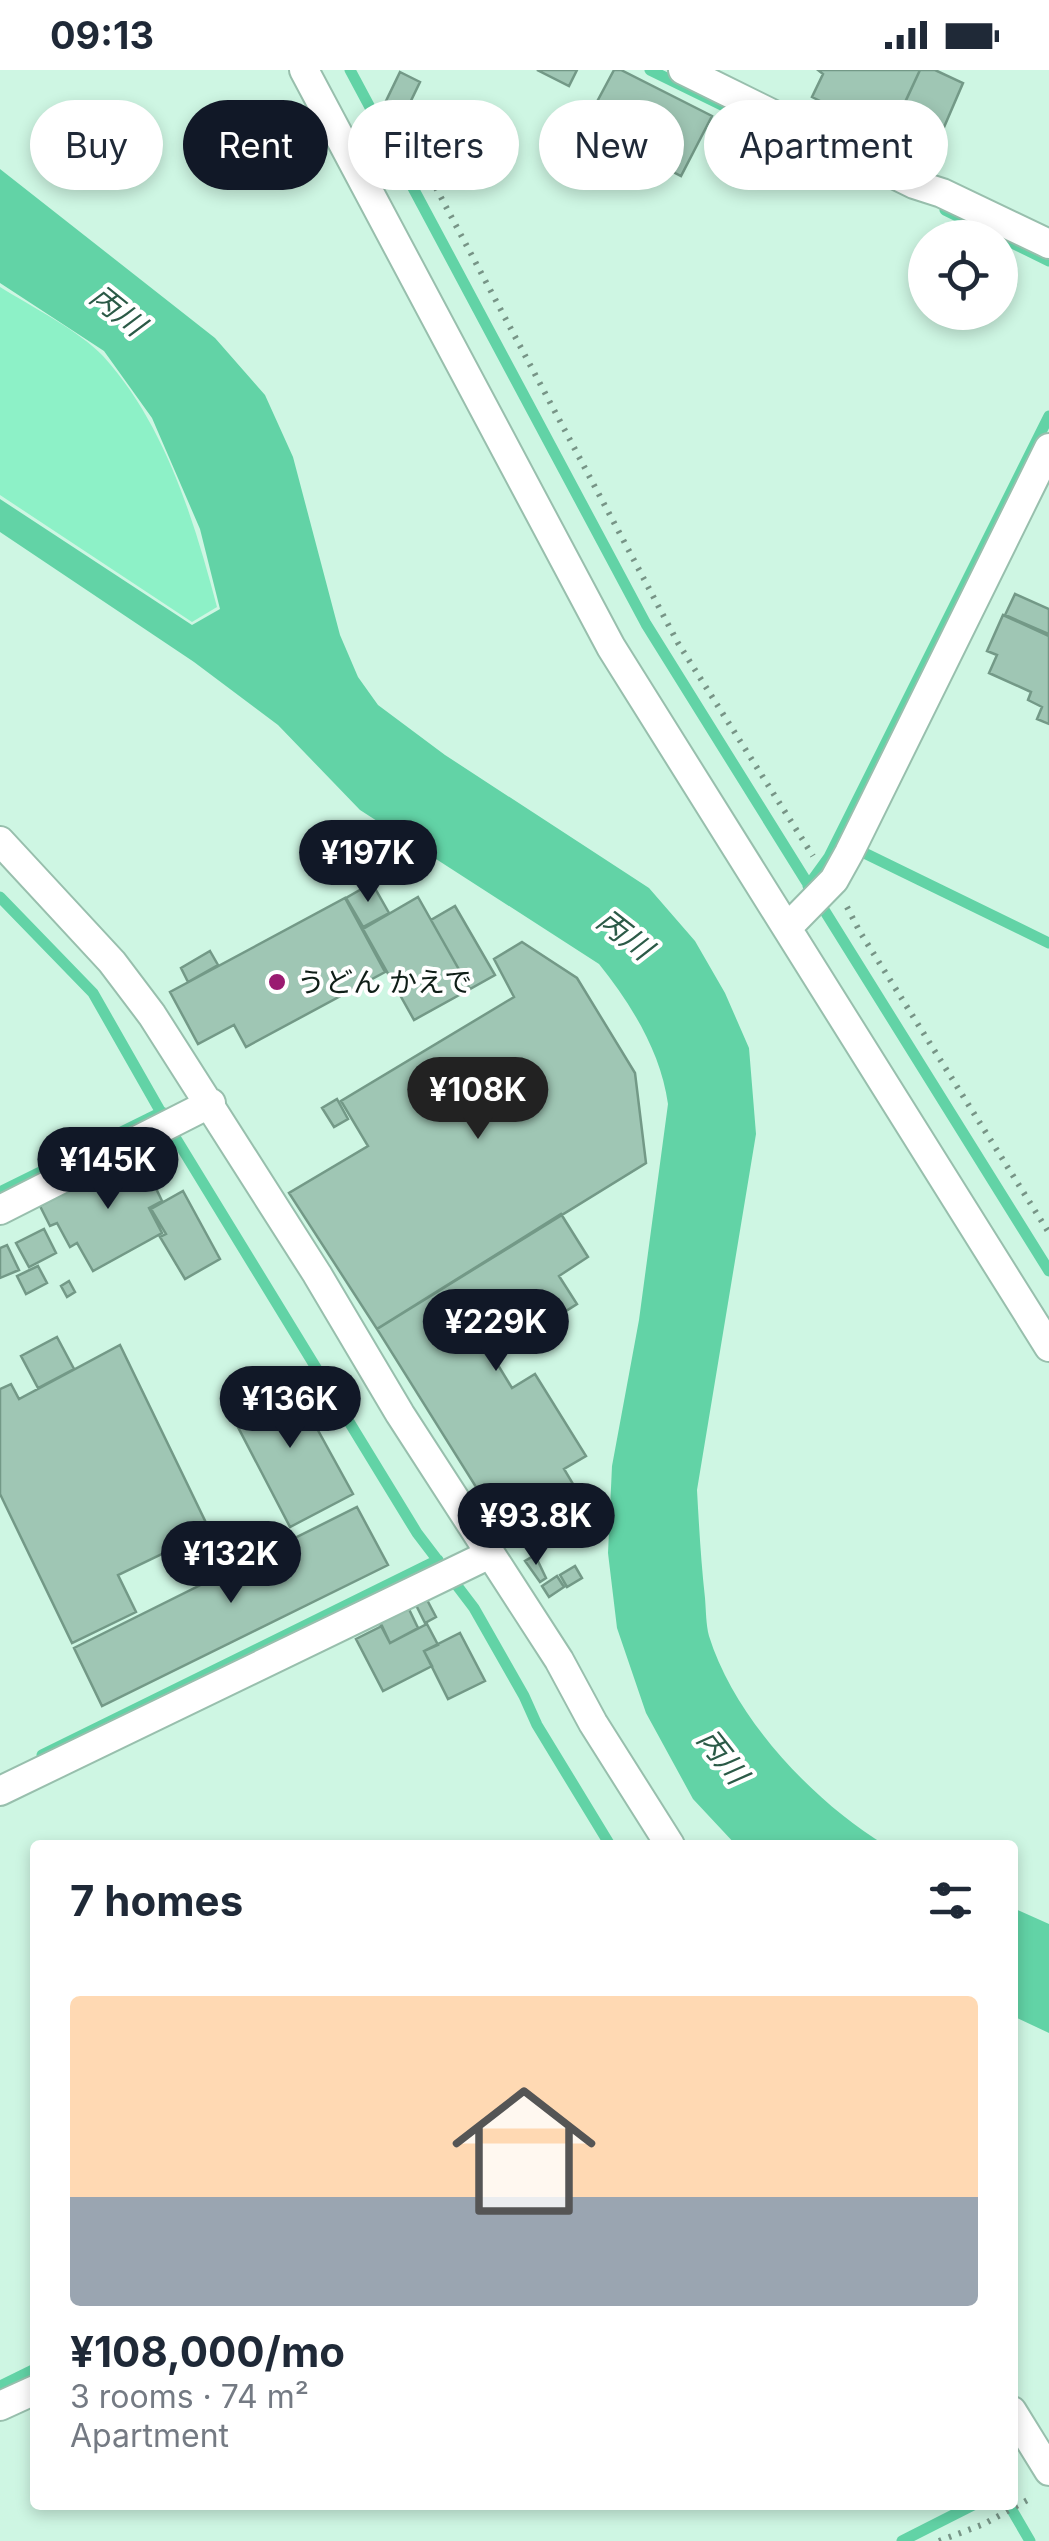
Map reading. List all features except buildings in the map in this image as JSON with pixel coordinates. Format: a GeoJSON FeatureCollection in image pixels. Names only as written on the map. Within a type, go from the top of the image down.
{"type":"FeatureCollection","features":[{"type":"Feature","properties":{"kind":"street"},"geometry":{"type":"LineString","coordinates":[[304,70],[611,647],[796,919],[1049,1347]]}},
{"type":"Feature","properties":{"kind":"street"},"geometry":{"type":"LineString","coordinates":[[684,70],[914,184],[942,193],[1049,244]]}},
{"type":"Feature","properties":{"kind":"street"},"geometry":{"type":"LineString","coordinates":[[796,919],[851,847],[1049,448]]}},
{"type":"Feature","properties":{"kind":"street"},"geometry":{"type":"LineString","coordinates":[[0,841],[112,962],[210,1103],[559,1660],[667,1840]]}},
{"type":"Feature","properties":{"kind":"street"},"geometry":{"type":"LineString","coordinates":[[0,1210],[210,1103]]}},
{"type":"Feature","properties":{"kind":"street"},"geometry":{"type":"LineString","coordinates":[[0,1791],[490,1554]]}},
{"type":"Feature","properties":{"kind":"street"},"geometry":{"type":"LineString","coordinates":[[0,2406],[30,2392]]}},
{"type":"Feature","properties":{"kind":"street"},"geometry":{"type":"LineString","coordinates":[[1018,2421],[1049,2471]]}},
{"type":"Feature","properties":{"kind":"path"},"geometry":{"type":"LineString","coordinates":[[437,190],[678,643],[1049,1233]]}},
{"type":"Feature","properties":{"kind":"path"},"geometry":{"type":"LineString","coordinates":[[939,2541],[1008,2510]]}},
{"type":"Feature","properties":{"kind":"shaded area"},"geometry":{"type":"Polygon","coordinates":[[[0,287],[82,338],[125,383],[175,474],[217,607],[192,622],[0,495],[0,287]]]}},
{"type":"Feature","properties":{"kind":"water","name":"丙川"},"geometry":{"type":"Polygon","coordinates":[[[0,169],[215,338],[265,395],[293,457],[340,635],[358,677],[378,705],[445,755],[649,888],[695,941],[725,993],[749,1048],[756,1134],[697,1490],[708,1632],[721,1667],[757,1727],[805,1781],[878,1840],[731,1840],[693,1799],[646,1713],[617,1628],[608,1553],[612,1466],[639,1320],[668,1104],[659,1066],[643,1030],[599,964],[360,810],[278,725],[194,662],[0,532],[0,499],[192,625],[220,609],[200,529],[152,418],[104,351],[0,283],[0,169]]]}},
{"type":"Feature","properties":{"kind":"water"},"geometry":{"type":"Polygon","coordinates":[[[1018,1910],[1049,1924],[1049,2033],[1018,2018],[1018,1910]]]}},
{"type":"Feature","properties":{"kind":"waterway"},"geometry":{"type":"LineString","coordinates":[[350,70],[646,624],[1049,1271]]}},
{"type":"Feature","properties":{"kind":"waterway"},"geometry":{"type":"LineString","coordinates":[[650,70],[712,100]]}},
{"type":"Feature","properties":{"kind":"waterway"},"geometry":{"type":"LineString","coordinates":[[945,210],[1049,261]]}},
{"type":"Feature","properties":{"kind":"waterway"},"geometry":{"type":"LineString","coordinates":[[808,886],[829,857],[1049,416]]}},
{"type":"Feature","properties":{"kind":"waterway"},"geometry":{"type":"LineString","coordinates":[[850,846],[1049,943]]}},
{"type":"Feature","properties":{"kind":"waterway"},"geometry":{"type":"LineString","coordinates":[[0,897],[93,993],[175,1137],[417,1533],[474,1608],[537,1725],[607,1840]]}},
{"type":"Feature","properties":{"kind":"waterway"},"geometry":{"type":"LineString","coordinates":[[0,1192],[162,1112]]}},
{"type":"Feature","properties":{"kind":"waterway"},"geometry":{"type":"LineString","coordinates":[[42,1755],[438,1560]]}},
{"type":"Feature","properties":{"kind":"waterway"},"geometry":{"type":"LineString","coordinates":[[0,2386],[30,2371]]}},
{"type":"Feature","properties":{"kind":"waterway"},"geometry":{"type":"LineString","coordinates":[[902,2541],[963,2510]]}},
{"type":"Feature","properties":{"kind":"waterway"},"geometry":{"type":"LineString","coordinates":[[1012,2510],[1030,2541]]}},
{"type":"Feature","properties":{"kind":"place","name":"うどん かえで"},"geometry":{"type":"Point","coordinates":[277,982]}}]}
